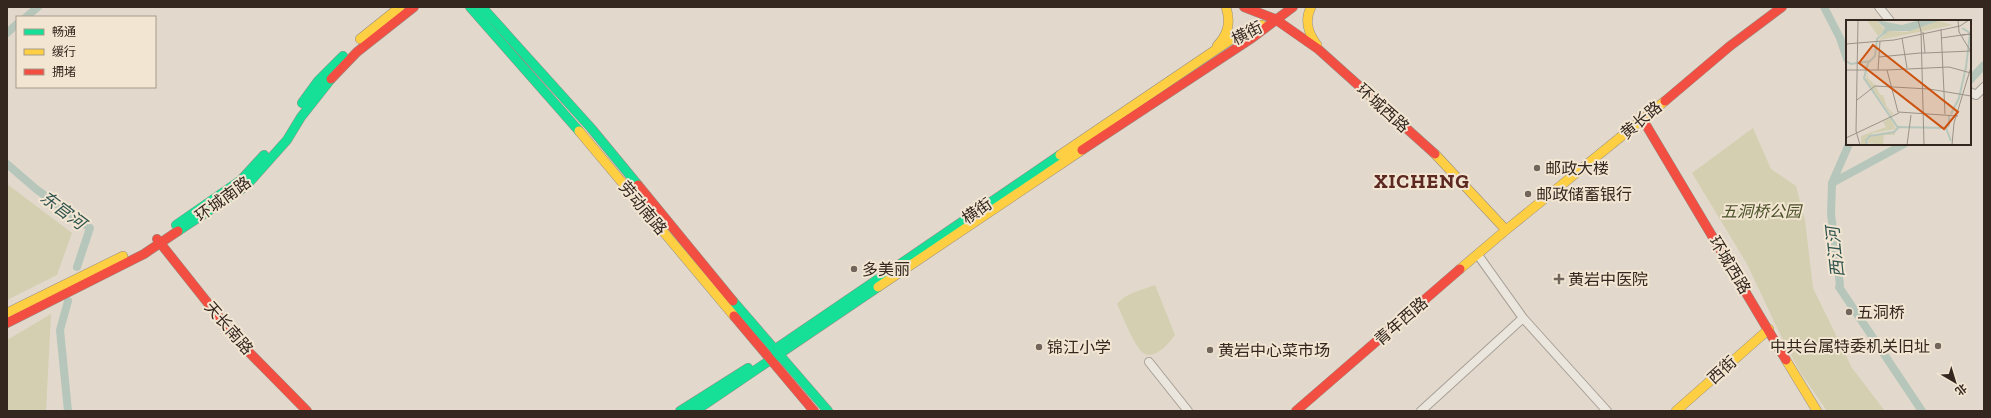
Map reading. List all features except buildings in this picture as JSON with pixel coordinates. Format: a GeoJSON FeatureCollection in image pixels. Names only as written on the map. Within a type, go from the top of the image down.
{"type":"FeatureCollection","features":[{"type":"Feature","properties":{"kind":"main road"},"geometry":{"type":"LineString","coordinates":[[7,313],[159,242],[194,210],[241,180],[282,135],[318,81],[357,42],[400,7]]}},
{"type":"Feature","properties":{"kind":"main road","name":"环城南路"},"geometry":{"type":"LineString","coordinates":[[7,323],[159,242],[246,186],[287,140],[300,117],[330,80],[357,52],[414,7]]}},
{"type":"Feature","properties":{"kind":"main road","name":"劳动南路"},"geometry":{"type":"LineString","coordinates":[[470,7],[580,132],[814,411]]}},
{"type":"Feature","properties":{"kind":"main road","name":"劳动南路"},"geometry":{"type":"LineString","coordinates":[[482,7],[591,128],[777,352],[828,411]]}},
{"type":"Feature","properties":{"kind":"main road"},"geometry":{"type":"LineString","coordinates":[[1203,60],[1224,39],[1230,20],[1226,7]]}},
{"type":"Feature","properties":{"kind":"main road","name":"环城西路"},"geometry":{"type":"LineString","coordinates":[[1244,7],[1275,19],[1326,57],[1437,156],[1506,230]]}},
{"type":"Feature","properties":{"kind":"main road"},"geometry":{"type":"LineString","coordinates":[[1275,19],[1293,7]]}},
{"type":"Feature","properties":{"kind":"main road"},"geometry":{"type":"LineString","coordinates":[[1311,7],[1306,14],[1308,33],[1326,57]]}},
{"type":"Feature","properties":{"kind":"main road","name":"黄长路"},"geometry":{"type":"LineString","coordinates":[[1506,230],[1643,120],[1730,46],[1779,9]]}},
{"type":"Feature","properties":{"kind":"main road","name":"横街"},"geometry":{"type":"LineString","coordinates":[[696,411],[777,352],[1012,192],[1239,34],[1275,19]]}},
{"type":"Feature","properties":{"kind":"main road","name":"横街"},"geometry":{"type":"LineString","coordinates":[[1012,192],[1252,38],[1275,19]]}},
{"type":"Feature","properties":{"kind":"main road","name":"环城西路"},"geometry":{"type":"LineString","coordinates":[[1643,120],[1769,329],[1788,365],[1816,411]]}},
{"type":"Feature","properties":{"kind":"main road","name":"青年西路"},"geometry":{"type":"LineString","coordinates":[[1296,411],[1506,230]]}},
{"type":"Feature","properties":{"kind":"main road","name":"天长南路"},"geometry":{"type":"LineString","coordinates":[[159,242],[238,341],[307,411]]}},
{"type":"Feature","properties":{"kind":"main road","name":"西街"},"geometry":{"type":"LineString","coordinates":[[1676,411],[1769,329]]}},
{"type":"Feature","properties":{"kind":"main road","name":"横街"},"geometry":{"type":"LineString","coordinates":[[680,411],[769,358]]}},
{"type":"Feature","properties":{"kind":"street"},"geometry":{"type":"LineString","coordinates":[[1879,7],[1889,20]]}},
{"type":"Feature","properties":{"kind":"street"},"geometry":{"type":"LineString","coordinates":[[1973,94],[1984,87]]}},
{"type":"Feature","properties":{"kind":"street"},"geometry":{"type":"LineString","coordinates":[[1478,255],[1523,318],[1607,411]]}},
{"type":"Feature","properties":{"kind":"street"},"geometry":{"type":"LineString","coordinates":[[1421,411],[1523,318]]}},
{"type":"Feature","properties":{"kind":"street"},"geometry":{"type":"LineString","coordinates":[[1149,362],[1188,411]]}},
{"type":"Feature","properties":{"kind":"green space","name":"五洞桥公园"},"geometry":{"type":"Polygon","coordinates":[[[1753,128],[1771,169],[1796,186],[1805,220],[1813,288],[1852,368],[1885,411],[1827,411],[1799,370],[1779,332],[1747,264],[1692,173],[1753,128]]]}},
{"type":"Feature","properties":{"kind":"green space"},"geometry":{"type":"Polygon","coordinates":[[[7,184],[72,233],[57,275],[7,300],[7,184]]]}},
{"type":"Feature","properties":{"kind":"green space"},"geometry":{"type":"Polygon","coordinates":[[[1155,285],[1175,335],[1169,343],[1159,351],[1149,355],[1144,354],[1137,346],[1117,304],[1129,294],[1155,285]]]}},
{"type":"Feature","properties":{"kind":"green space"},"geometry":{"type":"Polygon","coordinates":[[[51,314],[46,411],[7,411],[7,340],[51,314]]]}},
{"type":"Feature","properties":{"kind":"waterway"},"geometry":{"type":"LineString","coordinates":[[27,16],[38,7]]}},
{"type":"Feature","properties":{"kind":"waterway","name":"西江河"},"geometry":{"type":"LineString","coordinates":[[1824,7],[1840,38],[1846,56]]}},
{"type":"Feature","properties":{"kind":"waterway"},"geometry":{"type":"LineString","coordinates":[[7,33],[16,25]]}},
{"type":"Feature","properties":{"kind":"waterway"},"geometry":{"type":"LineString","coordinates":[[1971,79],[1984,65]]}},
{"type":"Feature","properties":{"kind":"waterway","name":"西江河"},"geometry":{"type":"LineString","coordinates":[[1849,145],[1832,183],[1831,214],[1840,285],[1839,287],[1922,411]]}},
{"type":"Feature","properties":{"kind":"waterway"},"geometry":{"type":"LineString","coordinates":[[1832,183],[1902,145]]}},
{"type":"Feature","properties":{"kind":"waterway","name":"东官河"},"geometry":{"type":"LineString","coordinates":[[7,164],[36,189],[90,228],[77,267]]}},
{"type":"Feature","properties":{"kind":"waterway","name":"东官河"},"geometry":{"type":"LineString","coordinates":[[68,301],[60,330],[68,411]]}},
{"type":"Feature","properties":{"kind":"traffic: fast"},"geometry":{"type":"LineString","coordinates":[[470,7],[579,131]]}},
{"type":"Feature","properties":{"kind":"traffic: fast"},"geometry":{"type":"LineString","coordinates":[[482,7],[591,128],[638,185]]}},
{"type":"Feature","properties":{"kind":"traffic: fast"},"geometry":{"type":"LineString","coordinates":[[302,103],[318,81],[343,56]]}},
{"type":"Feature","properties":{"kind":"traffic: fast"},"geometry":{"type":"LineString","coordinates":[[178,231],[246,186],[287,140],[301,117],[331,79]]}},
{"type":"Feature","properties":{"kind":"traffic: fast"},"geometry":{"type":"LineString","coordinates":[[176,225],[241,180],[264,155]]}},
{"type":"Feature","properties":{"kind":"traffic: fast"},"geometry":{"type":"LineString","coordinates":[[777,348],[1060,155]]}},
{"type":"Feature","properties":{"kind":"traffic: fast"},"geometry":{"type":"LineString","coordinates":[[695,411],[878,287]]}},
{"type":"Feature","properties":{"kind":"traffic: fast"},"geometry":{"type":"LineString","coordinates":[[733,301],[828,411]]}},
{"type":"Feature","properties":{"kind":"traffic: fast"},"geometry":{"type":"LineString","coordinates":[[680,411],[748,368]]}},
{"type":"Feature","properties":{"kind":"traffic: slow"},"geometry":{"type":"LineString","coordinates":[[360,39],[400,7]]}},
{"type":"Feature","properties":{"kind":"traffic: slow"},"geometry":{"type":"LineString","coordinates":[[1217,46],[1224,37],[1228,28],[1228,13],[1226,7]]}},
{"type":"Feature","properties":{"kind":"traffic: slow"},"geometry":{"type":"LineString","coordinates":[[1311,7],[1307,22],[1311,36],[1317,45]]}},
{"type":"Feature","properties":{"kind":"traffic: slow"},"geometry":{"type":"LineString","coordinates":[[1060,155],[1239,34],[1262,25]]}},
{"type":"Feature","properties":{"kind":"traffic: slow"},"geometry":{"type":"LineString","coordinates":[[1460,269],[1665,101]]}},
{"type":"Feature","properties":{"kind":"traffic: slow"},"geometry":{"type":"LineString","coordinates":[[579,131],[734,316]]}},
{"type":"Feature","properties":{"kind":"traffic: slow"},"geometry":{"type":"LineString","coordinates":[[878,287],[1082,150]]}},
{"type":"Feature","properties":{"kind":"traffic: slow"},"geometry":{"type":"LineString","coordinates":[[1435,154],[1506,230]]}},
{"type":"Feature","properties":{"kind":"traffic: slow"},"geometry":{"type":"LineString","coordinates":[[7,313],[123,256]]}},
{"type":"Feature","properties":{"kind":"traffic: slow"},"geometry":{"type":"LineString","coordinates":[[1676,411],[1769,329]]}},
{"type":"Feature","properties":{"kind":"traffic: slow"},"geometry":{"type":"LineString","coordinates":[[1786,360],[1817,411]]}},
{"type":"Feature","properties":{"kind":"traffic: jam"},"geometry":{"type":"LineString","coordinates":[[331,79],[357,52],[414,7]]}},
{"type":"Feature","properties":{"kind":"traffic: jam"},"geometry":{"type":"LineString","coordinates":[[1244,7],[1275,19],[1318,49],[1435,154]]}},
{"type":"Feature","properties":{"kind":"traffic: jam"},"geometry":{"type":"LineString","coordinates":[[1082,150],[1252,38],[1293,7]]}},
{"type":"Feature","properties":{"kind":"traffic: jam"},"geometry":{"type":"LineString","coordinates":[[1665,101],[1730,46],[1782,7]]}},
{"type":"Feature","properties":{"kind":"traffic: jam"},"geometry":{"type":"LineString","coordinates":[[1643,120],[1786,360]]}},
{"type":"Feature","properties":{"kind":"traffic: jam"},"geometry":{"type":"LineString","coordinates":[[638,185],[733,301]]}},
{"type":"Feature","properties":{"kind":"traffic: jam"},"geometry":{"type":"LineString","coordinates":[[7,323],[144,254],[178,231]]}},
{"type":"Feature","properties":{"kind":"traffic: jam"},"geometry":{"type":"LineString","coordinates":[[157,239],[238,341],[307,411]]}},
{"type":"Feature","properties":{"kind":"traffic: jam"},"geometry":{"type":"LineString","coordinates":[[1296,411],[1460,269]]}},
{"type":"Feature","properties":{"kind":"traffic: jam"},"geometry":{"type":"LineString","coordinates":[[734,316],[814,411]]}},
{"type":"Feature","properties":{"kind":"place","name":"邮政大楼"},"geometry":{"type":"Point","coordinates":[1537,168]}},
{"type":"Feature","properties":{"kind":"place","name":"邮政储蓄银行"},"geometry":{"type":"Point","coordinates":[1528,194]}},
{"type":"Feature","properties":{"kind":"place","name":"多美丽"},"geometry":{"type":"Point","coordinates":[854,269]}},
{"type":"Feature","properties":{"kind":"place","name":"黄岩中医院"},"geometry":{"type":"Point","coordinates":[1559,279]}},
{"type":"Feature","properties":{"kind":"place","name":"五洞桥"},"geometry":{"type":"Point","coordinates":[1849,312]}},
{"type":"Feature","properties":{"kind":"place","name":"中共台属特委机关旧址"},"geometry":{"type":"Point","coordinates":[1938,346]}},
{"type":"Feature","properties":{"kind":"place","name":"锦江小学"},"geometry":{"type":"Point","coordinates":[1039,347]}},
{"type":"Feature","properties":{"kind":"place","name":"黄岩中心菜市场"},"geometry":{"type":"Point","coordinates":[1210,350]}},
{"type":"Feature","properties":{"kind":"district","name":"XICHENG"},"geometry":{"type":"Point","coordinates":[1422,181]}}]}
